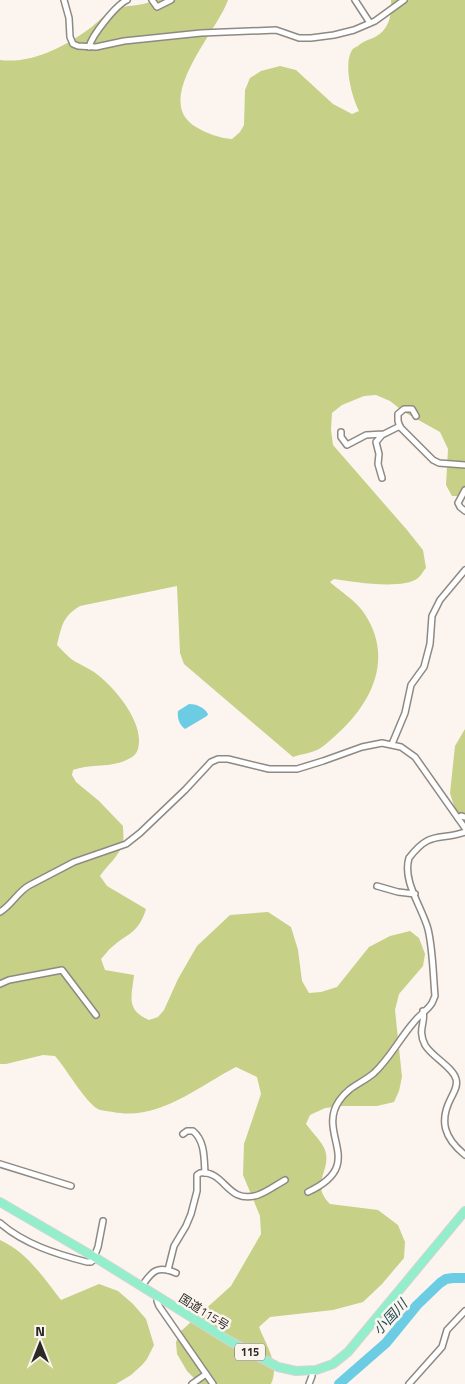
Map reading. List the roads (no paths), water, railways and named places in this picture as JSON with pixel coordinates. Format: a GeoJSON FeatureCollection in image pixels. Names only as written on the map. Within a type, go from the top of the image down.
{"type":"FeatureCollection","features":[{"type":"Feature","properties":{"kind":"highway","name":"国道115号"},"geometry":{"type":"LineString","coordinates":[[0,1202],[95,1257],[228,1340],[269,1363],[287,1370],[312,1371],[333,1364],[348,1352],[465,1211]]}},
{"type":"Feature","properties":{"kind":"street"},"geometry":{"type":"LineString","coordinates":[[64,0],[69,18],[70,37],[73,44],[89,47],[201,33],[276,30],[299,38],[334,35],[354,30],[370,23],[382,17],[404,0]]}},
{"type":"Feature","properties":{"kind":"street"},"geometry":{"type":"LineString","coordinates":[[89,47],[93,38],[108,19],[127,0]]}},
{"type":"Feature","properties":{"kind":"street"},"geometry":{"type":"LineString","coordinates":[[152,0],[157,7],[171,0]]}},
{"type":"Feature","properties":{"kind":"street"},"geometry":{"type":"LineString","coordinates":[[355,0],[370,23]]}},
{"type":"Feature","properties":{"kind":"street"},"geometry":{"type":"LineString","coordinates":[[416,416],[412,409],[401,410],[398,418],[400,426],[433,460],[465,465]]}},
{"type":"Feature","properties":{"kind":"street"},"geometry":{"type":"LineString","coordinates":[[341,432],[341,437],[347,444],[369,434],[382,434],[400,426]]}},
{"type":"Feature","properties":{"kind":"street"},"geometry":{"type":"LineString","coordinates":[[382,434],[376,442],[379,452],[378,464],[382,478]]}},
{"type":"Feature","properties":{"kind":"street"},"geometry":{"type":"LineString","coordinates":[[465,490],[458,503],[465,512]]}},
{"type":"Feature","properties":{"kind":"street"},"geometry":{"type":"LineString","coordinates":[[392,744],[405,713],[411,685],[424,667],[430,644],[430,625],[434,612],[440,600],[465,570]]}},
{"type":"Feature","properties":{"kind":"street"},"geometry":{"type":"LineString","coordinates":[[0,912],[10,905],[23,889],[30,885],[74,862],[126,844],[185,790],[211,762],[224,758],[274,770],[297,769],[368,745],[392,744],[405,749],[415,757],[465,828]]}},
{"type":"Feature","properties":{"kind":"street"},"geometry":{"type":"LineString","coordinates":[[458,818],[461,816],[465,817]]}},
{"type":"Feature","properties":{"kind":"street"},"geometry":{"type":"LineString","coordinates":[[308,1192],[324,1183],[337,1167],[338,1147],[332,1124],[333,1113],[337,1103],[349,1088],[367,1078],[379,1068],[412,1024],[432,1004],[435,996],[427,928],[408,877],[409,858],[415,851],[434,837],[465,832]]}},
{"type":"Feature","properties":{"kind":"street"},"geometry":{"type":"LineString","coordinates":[[377,886],[398,892],[415,894]]}},
{"type":"Feature","properties":{"kind":"street"},"geometry":{"type":"LineString","coordinates":[[0,984],[9,980],[62,970],[96,1016]]}},
{"type":"Feature","properties":{"kind":"street"},"geometry":{"type":"LineString","coordinates":[[424,1011],[421,1028],[425,1044],[434,1056],[453,1073],[456,1079],[456,1090],[446,1109],[444,1126],[455,1147],[465,1155]]}},
{"type":"Feature","properties":{"kind":"street"},"geometry":{"type":"LineString","coordinates":[[183,1134],[187,1131],[194,1131],[199,1136],[205,1173]]}},
{"type":"Feature","properties":{"kind":"street"},"geometry":{"type":"LineString","coordinates":[[0,1164],[71,1186]]}},
{"type":"Feature","properties":{"kind":"street"},"geometry":{"type":"LineString","coordinates":[[168,1270],[174,1246],[191,1214],[197,1191],[197,1175],[201,1172],[214,1175],[233,1193],[248,1196],[262,1193],[285,1180]]}},
{"type":"Feature","properties":{"kind":"street"},"geometry":{"type":"LineString","coordinates":[[0,1223],[17,1237],[44,1248],[91,1262],[95,1257],[98,1247],[103,1221]]}},
{"type":"Feature","properties":{"kind":"street"},"geometry":{"type":"LineString","coordinates":[[142,1286],[153,1272],[158,1270],[168,1270],[176,1273]]}},
{"type":"Feature","properties":{"kind":"street"},"geometry":{"type":"LineString","coordinates":[[158,1296],[157,1301],[160,1306],[213,1384]]}},
{"type":"Feature","properties":{"kind":"street"},"geometry":{"type":"LineString","coordinates":[[409,1384],[442,1347],[447,1330],[465,1311]]}},
{"type":"Feature","properties":{"kind":"street"},"geometry":{"type":"LineString","coordinates":[[310,1384],[312,1371]]}},
{"type":"Feature","properties":{"kind":"street"},"geometry":{"type":"LineString","coordinates":[[192,1384],[206,1374]]}},
{"type":"Feature","properties":{"kind":"water"},"geometry":{"type":"Polygon","coordinates":[[[189,704],[200,706],[208,714],[185,729],[179,721],[178,711],[189,704]]]}},
{"type":"Feature","properties":{"kind":"waterway","name":"小国川"},"geometry":{"type":"LineString","coordinates":[[339,1384],[386,1343],[417,1305],[440,1283],[446,1279],[465,1278]]}}]}
